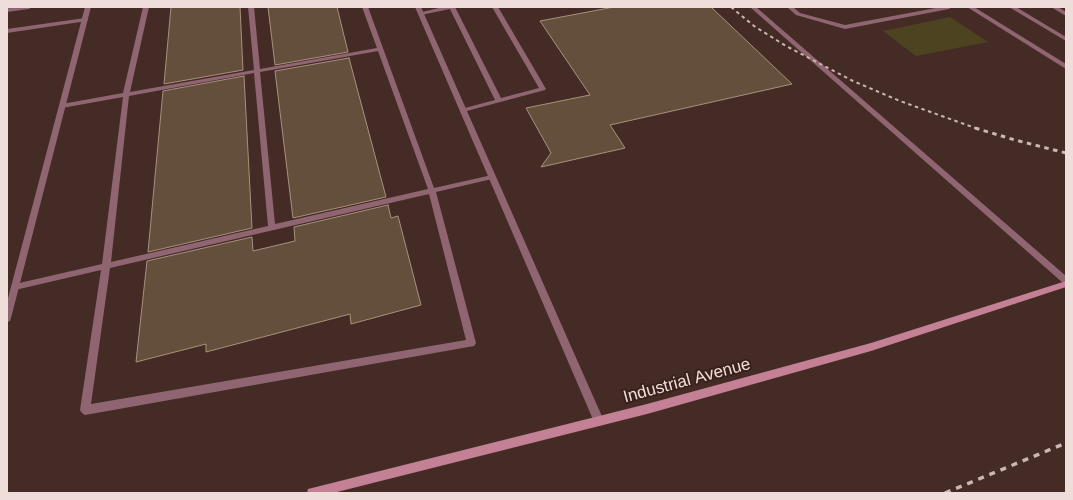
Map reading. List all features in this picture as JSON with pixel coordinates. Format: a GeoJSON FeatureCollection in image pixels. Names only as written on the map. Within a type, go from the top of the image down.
{"type":"FeatureCollection","features":[{"type":"Feature","properties":{"kind":"main road","name":"Industrial Avenue"},"geometry":{"type":"LineString","coordinates":[[312,493],[599,421],[871,347],[1066,282]]}},
{"type":"Feature","properties":{"kind":"street"},"geometry":{"type":"LineString","coordinates":[[7,10],[29,7]]}},
{"type":"Feature","properties":{"kind":"street"},"geometry":{"type":"LineString","coordinates":[[7,318],[88,7]]}},
{"type":"Feature","properties":{"kind":"street"},"geometry":{"type":"LineString","coordinates":[[146,7],[126,95],[106,266],[85,410],[471,343],[432,191],[365,7]]}},
{"type":"Feature","properties":{"kind":"street"},"geometry":{"type":"LineString","coordinates":[[251,7],[272,228]]}},
{"type":"Feature","properties":{"kind":"street"},"geometry":{"type":"LineString","coordinates":[[499,101],[452,7],[419,10],[599,421]]}},
{"type":"Feature","properties":{"kind":"street"},"geometry":{"type":"LineString","coordinates":[[463,110],[543,89],[495,7]]}},
{"type":"Feature","properties":{"kind":"street"},"geometry":{"type":"LineString","coordinates":[[754,7],[1066,282]]}},
{"type":"Feature","properties":{"kind":"street"},"geometry":{"type":"LineString","coordinates":[[790,7],[798,14],[845,27],[949,7]]}},
{"type":"Feature","properties":{"kind":"street"},"geometry":{"type":"LineString","coordinates":[[970,7],[1066,67]]}},
{"type":"Feature","properties":{"kind":"street"},"geometry":{"type":"LineString","coordinates":[[1012,7],[1066,39]]}},
{"type":"Feature","properties":{"kind":"street"},"geometry":{"type":"LineString","coordinates":[[1054,7],[1066,14]]}},
{"type":"Feature","properties":{"kind":"street"},"geometry":{"type":"LineString","coordinates":[[7,31],[85,20]]}},
{"type":"Feature","properties":{"kind":"street"},"geometry":{"type":"LineString","coordinates":[[62,106],[380,49]]}},
{"type":"Feature","properties":{"kind":"street"},"geometry":{"type":"LineString","coordinates":[[15,287],[492,177]]}},
{"type":"Feature","properties":{"kind":"shaded area"},"geometry":{"type":"Polygon","coordinates":[[[950,17],[988,42],[916,56],[883,31],[950,17]]]}},
{"type":"Feature","properties":{"kind":"building"},"geometry":{"type":"Polygon","coordinates":[[[171,7],[240,7],[243,70],[164,84],[171,7]]]}},
{"type":"Feature","properties":{"kind":"building"},"geometry":{"type":"Polygon","coordinates":[[[268,7],[337,7],[348,52],[275,65],[268,7]]]}},
{"type":"Feature","properties":{"kind":"building"},"geometry":{"type":"Polygon","coordinates":[[[614,7],[711,7],[792,84],[610,125],[625,148],[541,167],[551,153],[526,108],[590,95],[540,21],[614,7]]]}},
{"type":"Feature","properties":{"kind":"building"},"geometry":{"type":"Polygon","coordinates":[[[349,58],[386,197],[293,218],[275,71],[349,58]]]}},
{"type":"Feature","properties":{"kind":"building"},"geometry":{"type":"Polygon","coordinates":[[[244,76],[252,228],[148,252],[163,91],[244,76]]]}},
{"type":"Feature","properties":{"kind":"building"},"geometry":{"type":"Polygon","coordinates":[[[388,205],[391,218],[398,216],[421,305],[351,324],[350,314],[206,352],[206,344],[136,362],[147,261],[252,237],[253,251],[295,241],[294,227],[388,205]]]}},
{"type":"Feature","properties":{"kind":"railway"},"geometry":{"type":"LineString","coordinates":[[731,7],[754,26],[786,46],[853,81],[900,101],[976,128]]}},
{"type":"Feature","properties":{"kind":"railway"},"geometry":{"type":"LineString","coordinates":[[976,128],[1066,153]]}},
{"type":"Feature","properties":{"kind":"railway"},"geometry":{"type":"LineString","coordinates":[[945,493],[1066,443]]}}]}
